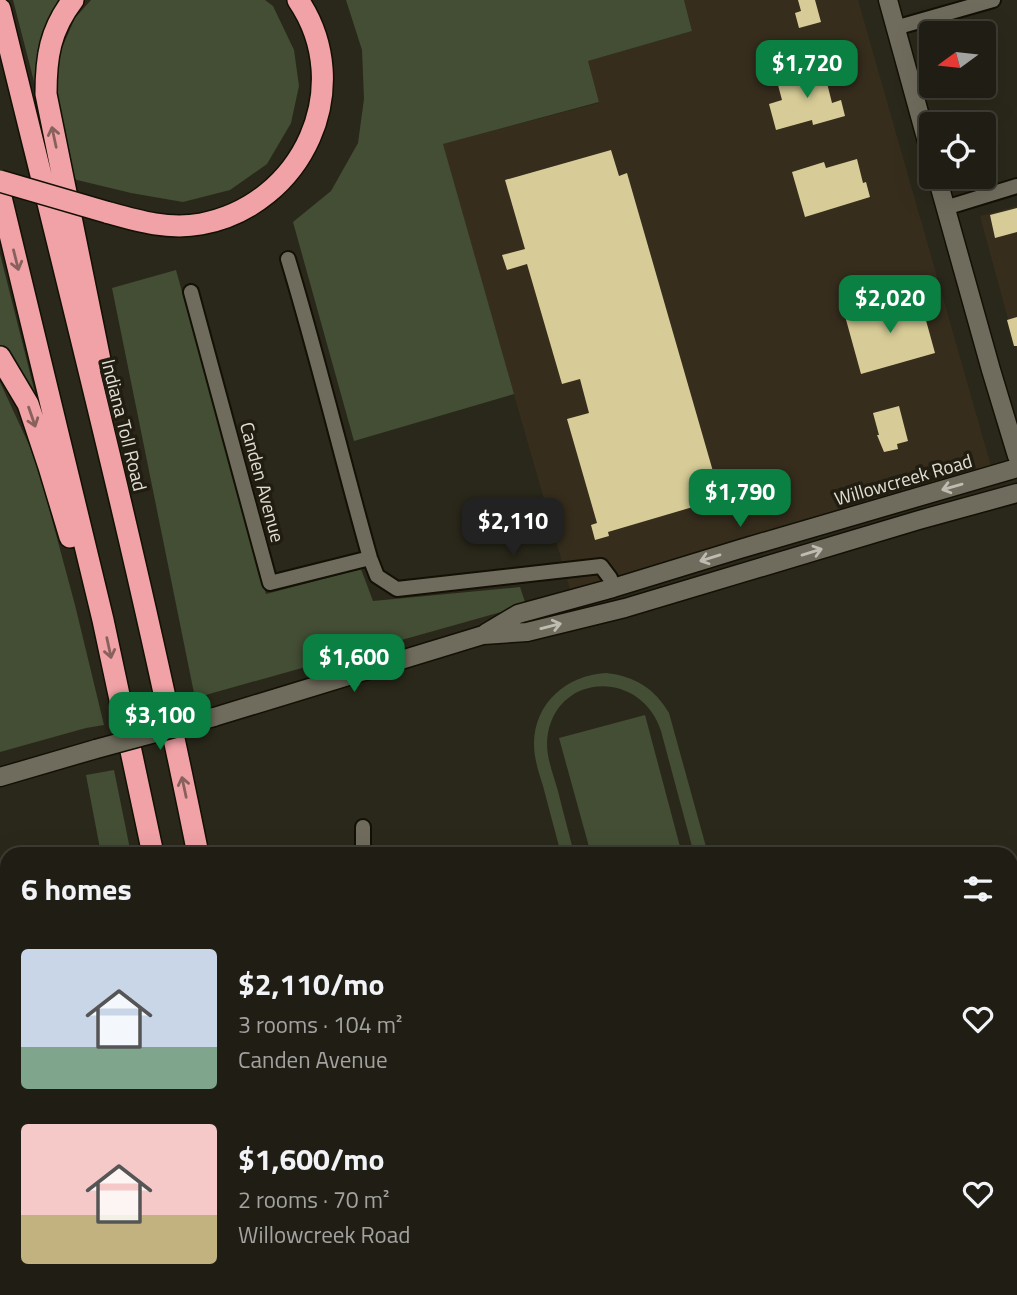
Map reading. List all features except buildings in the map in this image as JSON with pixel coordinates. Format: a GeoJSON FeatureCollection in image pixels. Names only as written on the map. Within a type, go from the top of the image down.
{"type":"FeatureCollection","features":[{"type":"Feature","properties":{"kind":"highway"},"geometry":{"type":"LineString","coordinates":[[73,0],[62,14],[52,41],[46,65],[46,94],[113,421],[130,541]]}},
{"type":"Feature","properties":{"kind":"highway"},"geometry":{"type":"LineString","coordinates":[[0,181],[105,206],[159,211],[202,210],[226,203],[249,191],[270,173],[289,150],[302,127],[308,101],[309,73],[304,45],[281,0]]}},
{"type":"Feature","properties":{"kind":"highway"},"geometry":{"type":"LineString","coordinates":[[0,169],[153,225],[201,224],[229,216],[254,204],[280,183],[300,157],[315,130],[323,73],[316,39],[298,0]]}},
{"type":"Feature","properties":{"kind":"highway","name":"Indiana Toll Road"},"geometry":{"type":"LineString","coordinates":[[0,9],[130,541],[197,847]]}},
{"type":"Feature","properties":{"kind":"highway"},"geometry":{"type":"LineString","coordinates":[[0,193],[103,620],[152,847]]}},
{"type":"Feature","properties":{"kind":"highway"},"geometry":{"type":"LineString","coordinates":[[0,357],[27,404],[78,564],[103,620]]}},
{"type":"Feature","properties":{"kind":"main road"},"geometry":{"type":"LineString","coordinates":[[888,0],[919,113]]}},
{"type":"Feature","properties":{"kind":"main road"},"geometry":{"type":"LineString","coordinates":[[940,189],[1017,456]]}},
{"type":"Feature","properties":{"kind":"main road","name":"Willowcreek Road"},"geometry":{"type":"LineString","coordinates":[[484,635],[518,614],[1017,468]]}},
{"type":"Feature","properties":{"kind":"main road","name":"Willowcreek Road"},"geometry":{"type":"LineString","coordinates":[[0,776],[214,717],[484,635],[527,632],[625,608],[906,523],[1017,493]]}},
{"type":"Feature","properties":{"kind":"street"},"geometry":{"type":"LineString","coordinates":[[895,28],[993,0]]}},
{"type":"Feature","properties":{"kind":"street"},"geometry":{"type":"LineString","coordinates":[[945,208],[1017,186]]}},
{"type":"Feature","properties":{"kind":"street"},"geometry":{"type":"LineString","coordinates":[[288,259],[309,328],[338,445],[377,576],[397,589],[601,566],[607,571],[613,588]]}},
{"type":"Feature","properties":{"kind":"street","name":"Canden Avenue"},"geometry":{"type":"LineString","coordinates":[[191,292],[270,583],[370,558]]}},
{"type":"Feature","properties":{"kind":"street"},"geometry":{"type":"LineString","coordinates":[[363,827],[363,847]]}},
{"type":"Feature","properties":{"kind":"shaded area"},"geometry":{"type":"Polygon","coordinates":[[[684,0],[858,0],[991,466],[571,593],[442,144],[599,103],[587,61],[692,31],[684,0]]]}},
{"type":"Feature","properties":{"kind":"shaded area"},"geometry":{"type":"Polygon","coordinates":[[[1017,206],[1017,352],[980,216],[1017,206]]]}},
{"type":"Feature","properties":{"kind":"green space"},"geometry":{"type":"Polygon","coordinates":[[[13,0],[64,0],[39,101],[13,0]]]}},
{"type":"Feature","properties":{"kind":"green space"},"geometry":{"type":"Polygon","coordinates":[[[91,0],[265,0],[273,6],[294,50],[299,86],[291,123],[267,164],[230,190],[183,202],[73,179],[56,95],[58,57],[75,18],[91,0]]]}},
{"type":"Feature","properties":{"kind":"green space"},"geometry":{"type":"Polygon","coordinates":[[[346,0],[684,0],[692,31],[588,61],[599,102],[443,144],[514,394],[354,441],[293,222],[331,191],[358,143],[364,99],[362,50],[346,0]]]}},
{"type":"Feature","properties":{"kind":"green space"},"geometry":{"type":"Polygon","coordinates":[[[0,254],[39,409],[0,345],[0,254]]]}},
{"type":"Feature","properties":{"kind":"green space"},"geometry":{"type":"Polygon","coordinates":[[[176,270],[266,594],[361,569],[373,601],[520,587],[526,605],[195,698],[112,288],[176,270]]]}},
{"type":"Feature","properties":{"kind":"green space"},"geometry":{"type":"Polygon","coordinates":[[[0,382],[36,460],[104,725],[0,752],[0,382]]]}},
{"type":"Feature","properties":{"kind":"green space"},"geometry":{"type":"Polygon","coordinates":[[[606,673],[635,681],[651,691],[669,713],[706,847],[692,847],[661,731],[651,711],[637,697],[620,689],[602,686],[584,689],[568,698],[556,713],[548,733],[550,763],[572,847],[559,847],[536,760],[535,729],[546,704],[555,694],[578,679],[606,673]]]}},
{"type":"Feature","properties":{"kind":"green space"},"geometry":{"type":"Polygon","coordinates":[[[645,715],[680,847],[589,847],[559,738],[645,715]]]}},
{"type":"Feature","properties":{"kind":"green space"},"geometry":{"type":"Polygon","coordinates":[[[114,770],[130,847],[100,847],[86,775],[114,770]]]}}]}
